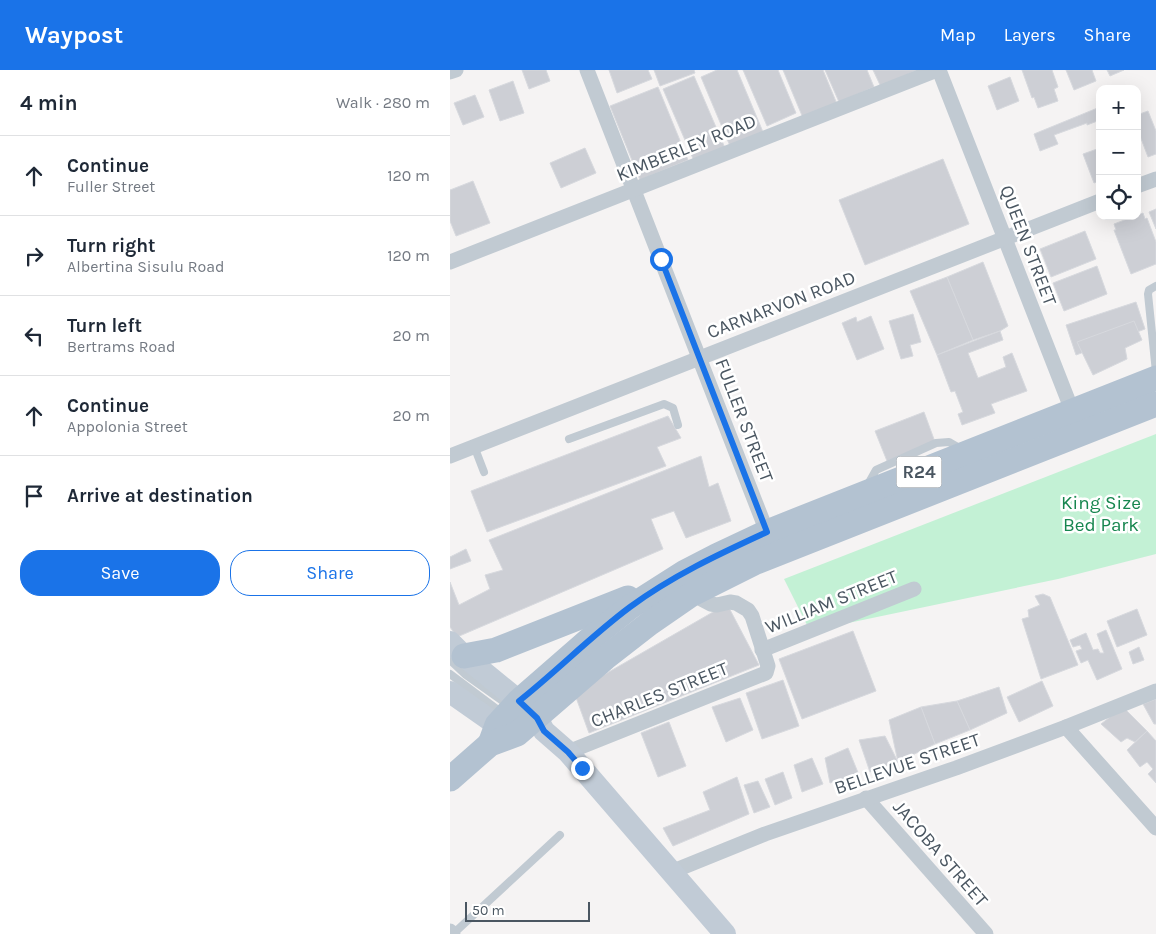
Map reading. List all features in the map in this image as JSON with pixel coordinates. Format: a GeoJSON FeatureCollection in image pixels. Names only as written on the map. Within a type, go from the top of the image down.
{"type":"FeatureCollection","features":[{"type":"Feature","properties":{"kind":"main road","name":"R24"},"geometry":{"type":"LineString","coordinates":[[450,779],[518,722],[589,640],[630,607],[688,583],[754,563],[1077,422],[1156,378]]}},
{"type":"Feature","properties":{"kind":"main road","name":"R24"},"geometry":{"type":"LineString","coordinates":[[688,583],[716,556],[767,532],[968,453],[1077,422],[1156,404]]}},
{"type":"Feature","properties":{"kind":"main road"},"geometry":{"type":"LineString","coordinates":[[453,658],[496,650],[606,608],[688,583]]}},
{"type":"Feature","properties":{"kind":"main road"},"geometry":{"type":"LineString","coordinates":[[453,658],[518,722]]}},
{"type":"Feature","properties":{"kind":"main road"},"geometry":{"type":"LineString","coordinates":[[450,692],[518,722],[568,752],[725,934]]}},
{"type":"Feature","properties":{"kind":"street"},"geometry":{"type":"LineString","coordinates":[[450,72],[456,70]]}},
{"type":"Feature","properties":{"kind":"street","name":"FULLER STREET"},"geometry":{"type":"LineString","coordinates":[[587,70],[767,532]]}},
{"type":"Feature","properties":{"kind":"street","name":"KIMBERLEY ROAD"},"geometry":{"type":"LineString","coordinates":[[450,262],[938,70]]}},
{"type":"Feature","properties":{"kind":"street","name":"QUEEN STREET"},"geometry":{"type":"LineString","coordinates":[[938,70],[1077,422]]}},
{"type":"Feature","properties":{"kind":"street"},"geometry":{"type":"LineString","coordinates":[[1141,185],[1156,179]]}},
{"type":"Feature","properties":{"kind":"street","name":"CARNARVON ROAD"},"geometry":{"type":"LineString","coordinates":[[450,456],[1096,203]]}},
{"type":"Feature","properties":{"kind":"street"},"geometry":{"type":"LineString","coordinates":[[688,583],[711,604],[716,605],[730,602],[748,610],[752,616],[762,650]]}},
{"type":"Feature","properties":{"kind":"street","name":"WILLIAM STREET"},"geometry":{"type":"LineString","coordinates":[[762,650],[914,589]]}},
{"type":"Feature","properties":{"kind":"street","name":"CHARLES STREET"},"geometry":{"type":"LineString","coordinates":[[568,752],[766,673],[768,666],[762,650]]}},
{"type":"Feature","properties":{"kind":"street","name":"BELLEVUE STREET"},"geometry":{"type":"LineString","coordinates":[[671,872],[765,834],[956,768],[1156,691]]}},
{"type":"Feature","properties":{"kind":"street"},"geometry":{"type":"LineString","coordinates":[[1066,727],[1156,828]]}},
{"type":"Feature","properties":{"kind":"street","name":"JACOBA STREET"},"geometry":{"type":"LineString","coordinates":[[866,798],[986,934]]}},
{"type":"Feature","properties":{"kind":"street"},"geometry":{"type":"LineString","coordinates":[[450,931],[453,934]]}},
{"type":"Feature","properties":{"kind":"lane"},"geometry":{"type":"LineString","coordinates":[[1156,286],[1149,290],[1148,294],[1154,316],[1156,372]]}},
{"type":"Feature","properties":{"kind":"lane"},"geometry":{"type":"LineString","coordinates":[[569,439],[664,404],[673,408],[678,425]]}},
{"type":"Feature","properties":{"kind":"lane"},"geometry":{"type":"LineString","coordinates":[[474,446],[484,472]]}},
{"type":"Feature","properties":{"kind":"lane"},"geometry":{"type":"LineString","coordinates":[[453,934],[560,836]]}},
{"type":"Feature","properties":{"kind":"green space","name":"King Size Bed Park"},"geometry":{"type":"Polygon","coordinates":[[[1156,434],[1156,554],[1058,579],[810,631],[784,579],[1156,434]]]}},
{"type":"Feature","properties":{"kind":"building"},"geometry":{"type":"Polygon","coordinates":[[[522,70],[546,70],[550,81],[529,89],[522,70]]]}},
{"type":"Feature","properties":{"kind":"building"},"geometry":{"type":"Polygon","coordinates":[[[609,70],[648,70],[652,79],[617,93],[609,70]]]}},
{"type":"Feature","properties":{"kind":"building"},"geometry":{"type":"Polygon","coordinates":[[[654,70],[694,70],[695,73],[660,86],[654,70]]]}},
{"type":"Feature","properties":{"kind":"building"},"geometry":{"type":"Polygon","coordinates":[[[717,70],[737,70],[763,132],[730,146],[701,77],[717,70]]]}},
{"type":"Feature","properties":{"kind":"building"},"geometry":{"type":"Polygon","coordinates":[[[743,70],[778,70],[796,113],[767,126],[743,70]]]}},
{"type":"Feature","properties":{"kind":"building"},"geometry":{"type":"Polygon","coordinates":[[[783,70],[823,70],[837,104],[803,118],[783,70]]]}},
{"type":"Feature","properties":{"kind":"building"},"geometry":{"type":"Polygon","coordinates":[[[825,70],[867,70],[874,87],[839,102],[825,70]]]}},
{"type":"Feature","properties":{"kind":"building"},"geometry":{"type":"Polygon","coordinates":[[[873,70],[917,70],[881,87],[873,70]]]}},
{"type":"Feature","properties":{"kind":"building"},"geometry":{"type":"Polygon","coordinates":[[[1022,70],[1052,70],[1058,87],[1054,89],[1058,101],[1038,108],[1034,97],[1032,98],[1022,70]]]}},
{"type":"Feature","properties":{"kind":"building"},"geometry":{"type":"Polygon","coordinates":[[[1066,70],[1092,70],[1096,81],[1074,90],[1066,70]]]}},
{"type":"Feature","properties":{"kind":"building"},"geometry":{"type":"Polygon","coordinates":[[[1107,70],[1124,70],[1110,76],[1107,70]]]}},
{"type":"Feature","properties":{"kind":"building"},"geometry":{"type":"Polygon","coordinates":[[[694,76],[725,148],[694,161],[663,89],[694,76]]]}},
{"type":"Feature","properties":{"kind":"building"},"geometry":{"type":"Polygon","coordinates":[[[1010,77],[1019,101],[997,110],[988,86],[1010,77]]]}},
{"type":"Feature","properties":{"kind":"building"},"geometry":{"type":"Polygon","coordinates":[[[513,81],[524,113],[500,121],[489,90],[513,81]]]}},
{"type":"Feature","properties":{"kind":"building"},"geometry":{"type":"Polygon","coordinates":[[[658,87],[688,160],[640,180],[610,106],[658,87]]]}},
{"type":"Feature","properties":{"kind":"building"},"geometry":{"type":"Polygon","coordinates":[[[475,95],[484,117],[463,125],[454,103],[475,95]]]}},
{"type":"Feature","properties":{"kind":"building"},"geometry":{"type":"Polygon","coordinates":[[[1096,109],[1096,122],[1054,135],[1058,144],[1040,151],[1034,134],[1096,109]]]}},
{"type":"Feature","properties":{"kind":"building"},"geometry":{"type":"Polygon","coordinates":[[[1148,111],[1156,131],[1156,154],[1148,157],[1141,139],[1141,114],[1148,111]]]}},
{"type":"Feature","properties":{"kind":"building"},"geometry":{"type":"Polygon","coordinates":[[[585,148],[596,173],[561,188],[550,163],[585,148]]]}},
{"type":"Feature","properties":{"kind":"building"},"geometry":{"type":"Polygon","coordinates":[[[1096,149],[1096,182],[1094,183],[1083,154],[1096,149]]]}},
{"type":"Feature","properties":{"kind":"building"},"geometry":{"type":"Polygon","coordinates":[[[943,159],[969,224],[865,265],[839,200],[943,159]]]}},
{"type":"Feature","properties":{"kind":"building"},"geometry":{"type":"Polygon","coordinates":[[[473,181],[490,223],[456,236],[450,221],[450,190],[473,181]]]}},
{"type":"Feature","properties":{"kind":"building"},"geometry":{"type":"Polygon","coordinates":[[[1156,209],[1156,229],[1149,212],[1156,209]]]}},
{"type":"Feature","properties":{"kind":"building"},"geometry":{"type":"Polygon","coordinates":[[[1143,213],[1145,219],[1147,218],[1156,242],[1156,264],[1131,274],[1114,230],[1116,230],[1114,224],[1125,220],[1141,220],[1141,214],[1143,213]]]}},
{"type":"Feature","properties":{"kind":"building"},"geometry":{"type":"Polygon","coordinates":[[[1085,231],[1096,259],[1051,277],[1040,249],[1085,231]]]}},
{"type":"Feature","properties":{"kind":"building"},"geometry":{"type":"Polygon","coordinates":[[[983,262],[1008,326],[1000,331],[973,340],[947,277],[983,262]]]}},
{"type":"Feature","properties":{"kind":"building"},"geometry":{"type":"Polygon","coordinates":[[[1097,266],[1107,294],[1064,311],[1053,283],[1097,266]]]}},
{"type":"Feature","properties":{"kind":"building"},"geometry":{"type":"Polygon","coordinates":[[[947,277],[973,340],[937,355],[910,291],[947,277]]]}},
{"type":"Feature","properties":{"kind":"building"},"geometry":{"type":"Polygon","coordinates":[[[1136,302],[1145,329],[1076,355],[1066,325],[1136,302]]]}},
{"type":"Feature","properties":{"kind":"building"},"geometry":{"type":"Polygon","coordinates":[[[913,314],[921,342],[910,345],[913,356],[901,359],[889,321],[913,314]]]}},
{"type":"Feature","properties":{"kind":"building"},"geometry":{"type":"Polygon","coordinates":[[[871,316],[884,349],[857,360],[842,323],[856,317],[857,322],[871,316]]]}},
{"type":"Feature","properties":{"kind":"building"},"geometry":{"type":"Polygon","coordinates":[[[1134,321],[1142,340],[1125,348],[1127,359],[1093,375],[1077,342],[1134,321]]]}},
{"type":"Feature","properties":{"kind":"building"},"geometry":{"type":"Polygon","coordinates":[[[1000,331],[1003,340],[968,353],[978,378],[1006,367],[1003,357],[1012,353],[1027,391],[991,404],[995,413],[962,425],[958,414],[963,412],[955,391],[951,392],[937,355],[1000,331]]]}},
{"type":"Feature","properties":{"kind":"building"},"geometry":{"type":"Polygon","coordinates":[[[924,412],[935,442],[887,461],[875,431],[924,412]]]}},
{"type":"Feature","properties":{"kind":"building"},"geometry":{"type":"Polygon","coordinates":[[[668,416],[681,438],[657,447],[666,466],[487,532],[471,491],[668,416]]]}},
{"type":"Feature","properties":{"kind":"building"},"geometry":{"type":"Polygon","coordinates":[[[701,456],[709,487],[718,483],[731,521],[686,538],[674,511],[651,519],[663,549],[457,637],[450,627],[450,582],[459,605],[490,589],[485,575],[503,570],[489,540],[701,456]]]}},
{"type":"Feature","properties":{"kind":"building"},"geometry":{"type":"Polygon","coordinates":[[[466,549],[471,561],[450,569],[450,557],[466,549]]]}},
{"type":"Feature","properties":{"kind":"building"},"geometry":{"type":"Polygon","coordinates":[[[1043,594],[1050,597],[1078,665],[1041,679],[1022,619],[1029,617],[1028,610],[1040,605],[1035,596],[1043,594]]]}},
{"type":"Feature","properties":{"kind":"building"},"geometry":{"type":"Polygon","coordinates":[[[727,604],[759,665],[589,733],[574,692],[727,604]]]}},
{"type":"Feature","properties":{"kind":"building"},"geometry":{"type":"Polygon","coordinates":[[[1137,609],[1147,635],[1117,647],[1107,621],[1137,609]]]}},
{"type":"Feature","properties":{"kind":"building"},"geometry":{"type":"Polygon","coordinates":[[[1106,630],[1122,669],[1097,680],[1088,660],[1081,663],[1076,651],[1082,649],[1080,645],[1073,647],[1070,640],[1086,633],[1093,650],[1098,649],[1100,653],[1104,653],[1097,634],[1106,630]]]}},
{"type":"Feature","properties":{"kind":"building"},"geometry":{"type":"Polygon","coordinates":[[[853,631],[876,691],[802,719],[779,659],[853,631]]]}},
{"type":"Feature","properties":{"kind":"building"},"geometry":{"type":"Polygon","coordinates":[[[1139,647],[1144,660],[1133,664],[1129,652],[1139,647]]]}},
{"type":"Feature","properties":{"kind":"building"},"geometry":{"type":"Polygon","coordinates":[[[783,680],[799,726],[762,739],[746,693],[783,680]]]}},
{"type":"Feature","properties":{"kind":"building"},"geometry":{"type":"Polygon","coordinates":[[[1042,681],[1053,706],[1019,722],[1007,697],[1042,681]]]}},
{"type":"Feature","properties":{"kind":"building"},"geometry":{"type":"Polygon","coordinates":[[[999,687],[1007,713],[970,730],[957,701],[999,687]]]}},
{"type":"Feature","properties":{"kind":"building"},"geometry":{"type":"Polygon","coordinates":[[[740,698],[753,730],[726,742],[712,707],[740,698]]]}},
{"type":"Feature","properties":{"kind":"building"},"geometry":{"type":"Polygon","coordinates":[[[1156,699],[1156,724],[1154,724],[1143,704],[1156,699]]]}},
{"type":"Feature","properties":{"kind":"building"},"geometry":{"type":"Polygon","coordinates":[[[957,701],[970,730],[935,744],[921,707],[957,701]]]}},
{"type":"Feature","properties":{"kind":"building"},"geometry":{"type":"Polygon","coordinates":[[[921,707],[935,744],[898,762],[889,720],[921,707]]]}},
{"type":"Feature","properties":{"kind":"building"},"geometry":{"type":"Polygon","coordinates":[[[1123,707],[1147,731],[1135,742],[1127,738],[1121,742],[1101,724],[1123,707]]]}},
{"type":"Feature","properties":{"kind":"building"},"geometry":{"type":"Polygon","coordinates":[[[669,722],[686,766],[658,777],[641,733],[669,722]]]}},
{"type":"Feature","properties":{"kind":"building"},"geometry":{"type":"Polygon","coordinates":[[[1147,731],[1156,741],[1156,783],[1148,774],[1153,769],[1147,762],[1140,767],[1127,750],[1147,731]]]}},
{"type":"Feature","properties":{"kind":"building"},"geometry":{"type":"Polygon","coordinates":[[[885,736],[898,762],[870,772],[859,740],[885,736]]]}},
{"type":"Feature","properties":{"kind":"building"},"geometry":{"type":"Polygon","coordinates":[[[848,748],[859,775],[830,783],[825,758],[848,748]]]}},
{"type":"Feature","properties":{"kind":"building"},"geometry":{"type":"Polygon","coordinates":[[[812,758],[823,784],[802,792],[794,765],[812,758]]]}},
{"type":"Feature","properties":{"kind":"building"},"geometry":{"type":"Polygon","coordinates":[[[783,772],[792,798],[775,805],[765,779],[783,772]]]}},
{"type":"Feature","properties":{"kind":"building"},"geometry":{"type":"Polygon","coordinates":[[[737,777],[749,814],[673,846],[663,828],[710,810],[703,792],[737,777]]]}},
{"type":"Feature","properties":{"kind":"building"},"geometry":{"type":"Polygon","coordinates":[[[758,781],[770,807],[754,813],[744,785],[758,781]]]}},
{"type":"Feature","properties":{"kind":"route"},"geometry":{"type":"LineString","coordinates":[[582,768],[568,752],[544,731],[537,718],[519,701],[630,607],[685,572],[767,532],[661,259]]}}]}
